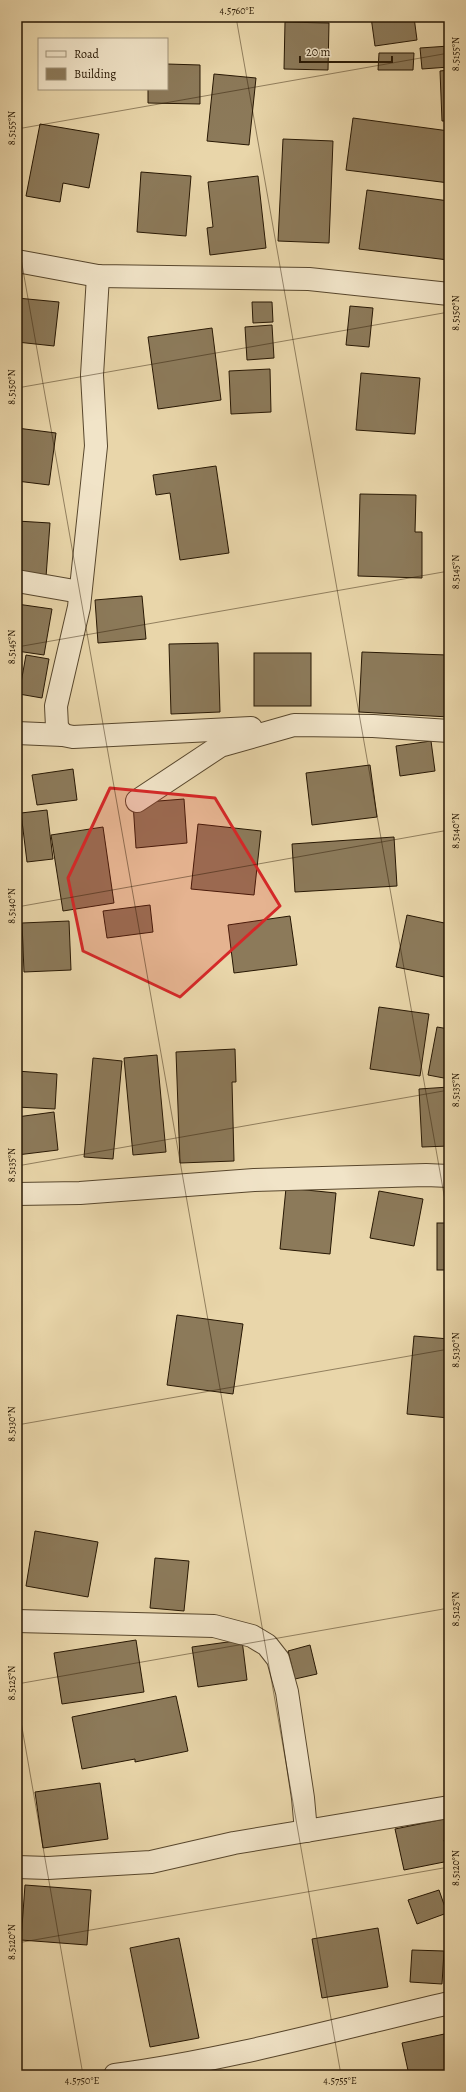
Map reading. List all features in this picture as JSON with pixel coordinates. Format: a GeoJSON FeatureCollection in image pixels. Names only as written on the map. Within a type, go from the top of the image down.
{"type":"FeatureCollection","features":[{"type":"Feature","properties":{"kind":"street"},"geometry":{"type":"LineString","coordinates":[[17,261],[98,276],[309,279],[449,294]]}},
{"type":"Feature","properties":{"kind":"street"},"geometry":{"type":"LineString","coordinates":[[63,735],[57,727],[56,706],[79,608],[96,446],[92,375],[98,276]]}},
{"type":"Feature","properties":{"kind":"street"},"geometry":{"type":"LineString","coordinates":[[17,581],[80,592]]}},
{"type":"Feature","properties":{"kind":"street"},"geometry":{"type":"LineString","coordinates":[[137,801],[220,746],[294,726]]}},
{"type":"Feature","properties":{"kind":"street"},"geometry":{"type":"LineString","coordinates":[[17,733],[63,735],[73,737],[294,726],[373,726],[449,731]]}},
{"type":"Feature","properties":{"kind":"street"},"geometry":{"type":"LineString","coordinates":[[17,1194],[80,1193],[254,1180],[426,1175],[449,1176]]}},
{"type":"Feature","properties":{"kind":"street"},"geometry":{"type":"LineString","coordinates":[[17,1621],[214,1626],[252,1636],[267,1645],[278,1659],[287,1692],[303,1798],[306,1831]]}},
{"type":"Feature","properties":{"kind":"street"},"geometry":{"type":"LineString","coordinates":[[17,1867],[56,1868],[151,1862],[234,1843],[449,1807]]}},
{"type":"Feature","properties":{"kind":"street"},"geometry":{"type":"LineString","coordinates":[[114,2075],[162,2069],[230,2055],[449,2002]]}},
{"type":"Feature","properties":{"kind":"highlighted area"},"geometry":{"type":"Polygon","coordinates":[[[110,788],[215,798],[280,906],[180,997],[83,951],[68,878],[110,788]]]}},
{"type":"Feature","properties":{"kind":"building"},"geometry":{"type":"Polygon","coordinates":[[[371,17],[414,17],[417,40],[375,46],[371,17]]]}},
{"type":"Feature","properties":{"kind":"building"},"geometry":{"type":"Polygon","coordinates":[[[285,22],[329,23],[328,70],[284,69],[285,22]]]}},
{"type":"Feature","properties":{"kind":"building"},"geometry":{"type":"Polygon","coordinates":[[[449,46],[449,67],[422,69],[420,48],[449,46]]]}},
{"type":"Feature","properties":{"kind":"building"},"geometry":{"type":"Polygon","coordinates":[[[379,53],[414,53],[413,70],[378,70],[379,53]]]}},
{"type":"Feature","properties":{"kind":"building"},"geometry":{"type":"Polygon","coordinates":[[[168,64],[200,65],[200,104],[148,103],[148,90],[168,90],[168,64]]]}},
{"type":"Feature","properties":{"kind":"building"},"geometry":{"type":"Polygon","coordinates":[[[449,70],[449,121],[442,121],[440,71],[449,70]]]}},
{"type":"Feature","properties":{"kind":"building"},"geometry":{"type":"Polygon","coordinates":[[[214,74],[256,78],[249,145],[207,141],[214,74]]]}},
{"type":"Feature","properties":{"kind":"building"},"geometry":{"type":"Polygon","coordinates":[[[353,118],[449,131],[449,183],[346,170],[353,118]]]}},
{"type":"Feature","properties":{"kind":"building"},"geometry":{"type":"Polygon","coordinates":[[[40,124],[99,134],[89,188],[63,183],[60,202],[26,196],[40,124]]]}},
{"type":"Feature","properties":{"kind":"building"},"geometry":{"type":"Polygon","coordinates":[[[283,139],[333,141],[329,243],[278,241],[283,139]]]}},
{"type":"Feature","properties":{"kind":"building"},"geometry":{"type":"Polygon","coordinates":[[[141,172],[191,176],[186,236],[137,232],[141,172]]]}},
{"type":"Feature","properties":{"kind":"building"},"geometry":{"type":"Polygon","coordinates":[[[258,176],[266,248],[210,255],[207,228],[213,227],[208,182],[258,176]]]}},
{"type":"Feature","properties":{"kind":"building"},"geometry":{"type":"Polygon","coordinates":[[[367,190],[449,201],[448,260],[359,249],[367,190]]]}},
{"type":"Feature","properties":{"kind":"building"},"geometry":{"type":"Polygon","coordinates":[[[17,298],[59,302],[54,346],[17,342],[17,298]]]}},
{"type":"Feature","properties":{"kind":"building"},"geometry":{"type":"Polygon","coordinates":[[[252,302],[272,302],[273,322],[253,323],[252,302]]]}},
{"type":"Feature","properties":{"kind":"building"},"geometry":{"type":"Polygon","coordinates":[[[350,306],[373,308],[369,347],[346,345],[350,306]]]}},
{"type":"Feature","properties":{"kind":"building"},"geometry":{"type":"Polygon","coordinates":[[[272,325],[274,358],[247,360],[245,327],[272,325]]]}},
{"type":"Feature","properties":{"kind":"building"},"geometry":{"type":"Polygon","coordinates":[[[212,328],[221,400],[158,409],[148,337],[212,328]]]}},
{"type":"Feature","properties":{"kind":"building"},"geometry":{"type":"Polygon","coordinates":[[[270,369],[271,412],[231,414],[229,371],[270,369]]]}},
{"type":"Feature","properties":{"kind":"building"},"geometry":{"type":"Polygon","coordinates":[[[361,373],[420,378],[415,434],[356,430],[361,373]]]}},
{"type":"Feature","properties":{"kind":"building"},"geometry":{"type":"Polygon","coordinates":[[[17,428],[56,433],[49,485],[17,481],[17,428]]]}},
{"type":"Feature","properties":{"kind":"building"},"geometry":{"type":"Polygon","coordinates":[[[216,466],[229,553],[180,560],[170,493],[156,495],[153,475],[216,466]]]}},
{"type":"Feature","properties":{"kind":"building"},"geometry":{"type":"Polygon","coordinates":[[[360,494],[416,495],[415,532],[422,532],[422,578],[358,576],[360,494]]]}},
{"type":"Feature","properties":{"kind":"building"},"geometry":{"type":"Polygon","coordinates":[[[17,521],[50,523],[46,577],[17,575],[17,521]]]}},
{"type":"Feature","properties":{"kind":"building"},"geometry":{"type":"Polygon","coordinates":[[[142,596],[146,639],[98,643],[95,600],[142,596]]]}},
{"type":"Feature","properties":{"kind":"building"},"geometry":{"type":"Polygon","coordinates":[[[17,604],[52,609],[44,655],[17,651],[17,604]]]}},
{"type":"Feature","properties":{"kind":"building"},"geometry":{"type":"Polygon","coordinates":[[[218,643],[220,712],[171,714],[169,644],[218,643]]]}},
{"type":"Feature","properties":{"kind":"building"},"geometry":{"type":"Polygon","coordinates":[[[362,652],[447,655],[446,685],[449,685],[449,717],[359,712],[362,652]]]}},
{"type":"Feature","properties":{"kind":"building"},"geometry":{"type":"Polygon","coordinates":[[[254,653],[311,653],[311,706],[254,706],[254,653]]]}},
{"type":"Feature","properties":{"kind":"building"},"geometry":{"type":"Polygon","coordinates":[[[26,655],[49,659],[42,698],[19,694],[26,655]]]}},
{"type":"Feature","properties":{"kind":"building"},"geometry":{"type":"Polygon","coordinates":[[[431,741],[435,771],[400,776],[396,746],[431,741]]]}},
{"type":"Feature","properties":{"kind":"building"},"geometry":{"type":"Polygon","coordinates":[[[370,765],[377,817],[312,825],[306,773],[370,765]]]}},
{"type":"Feature","properties":{"kind":"building"},"geometry":{"type":"Polygon","coordinates":[[[73,769],[77,800],[37,805],[32,775],[73,769]]]}},
{"type":"Feature","properties":{"kind":"building"},"geometry":{"type":"Polygon","coordinates":[[[184,799],[187,843],[136,848],[133,803],[184,799]]]}},
{"type":"Feature","properties":{"kind":"building"},"geometry":{"type":"Polygon","coordinates":[[[47,810],[53,859],[27,862],[21,813],[47,810]]]}},
{"type":"Feature","properties":{"kind":"building"},"geometry":{"type":"Polygon","coordinates":[[[198,824],[261,831],[254,895],[191,889],[198,824]]]}},
{"type":"Feature","properties":{"kind":"building"},"geometry":{"type":"Polygon","coordinates":[[[103,827],[114,903],[63,911],[51,835],[103,827]]]}},
{"type":"Feature","properties":{"kind":"building"},"geometry":{"type":"Polygon","coordinates":[[[394,837],[397,886],[295,892],[292,844],[394,837]]]}},
{"type":"Feature","properties":{"kind":"building"},"geometry":{"type":"Polygon","coordinates":[[[150,905],[153,932],[107,938],[103,911],[150,905]]]}},
{"type":"Feature","properties":{"kind":"building"},"geometry":{"type":"Polygon","coordinates":[[[407,915],[449,924],[449,978],[396,967],[407,915]]]}},
{"type":"Feature","properties":{"kind":"building"},"geometry":{"type":"Polygon","coordinates":[[[290,916],[297,965],[234,973],[228,925],[290,916]]]}},
{"type":"Feature","properties":{"kind":"building"},"geometry":{"type":"Polygon","coordinates":[[[69,921],[71,970],[24,972],[22,923],[69,921]]]}},
{"type":"Feature","properties":{"kind":"building"},"geometry":{"type":"Polygon","coordinates":[[[379,1007],[429,1014],[420,1076],[370,1069],[379,1007]]]}},
{"type":"Feature","properties":{"kind":"building"},"geometry":{"type":"Polygon","coordinates":[[[437,1027],[449,1029],[449,1079],[428,1075],[437,1027]]]}},
{"type":"Feature","properties":{"kind":"building"},"geometry":{"type":"Polygon","coordinates":[[[235,1049],[236,1082],[232,1082],[234,1161],[180,1163],[176,1052],[235,1049]]]}},
{"type":"Feature","properties":{"kind":"building"},"geometry":{"type":"Polygon","coordinates":[[[157,1055],[166,1152],[133,1155],[124,1058],[157,1055]]]}},
{"type":"Feature","properties":{"kind":"building"},"geometry":{"type":"Polygon","coordinates":[[[93,1058],[122,1061],[113,1159],[84,1157],[93,1058]]]}},
{"type":"Feature","properties":{"kind":"building"},"geometry":{"type":"Polygon","coordinates":[[[17,1071],[57,1074],[55,1109],[17,1107],[17,1071]]]}},
{"type":"Feature","properties":{"kind":"building"},"geometry":{"type":"Polygon","coordinates":[[[449,1087],[449,1146],[422,1147],[419,1089],[449,1087]]]}},
{"type":"Feature","properties":{"kind":"building"},"geometry":{"type":"Polygon","coordinates":[[[54,1112],[58,1150],[17,1155],[17,1117],[54,1112]]]}},
{"type":"Feature","properties":{"kind":"building"},"geometry":{"type":"Polygon","coordinates":[[[286,1188],[336,1193],[330,1254],[280,1249],[286,1188]]]}},
{"type":"Feature","properties":{"kind":"building"},"geometry":{"type":"Polygon","coordinates":[[[379,1191],[423,1199],[414,1246],[370,1238],[379,1191]]]}},
{"type":"Feature","properties":{"kind":"building"},"geometry":{"type":"Polygon","coordinates":[[[437,1223],[449,1223],[449,1270],[437,1270],[437,1223]]]}},
{"type":"Feature","properties":{"kind":"building"},"geometry":{"type":"Polygon","coordinates":[[[177,1315],[243,1324],[233,1394],[167,1385],[177,1315]]]}},
{"type":"Feature","properties":{"kind":"building"},"geometry":{"type":"Polygon","coordinates":[[[414,1336],[449,1339],[449,1418],[407,1414],[414,1336]]]}},
{"type":"Feature","properties":{"kind":"building"},"geometry":{"type":"Polygon","coordinates":[[[35,1531],[98,1542],[88,1597],[26,1586],[35,1531]]]}},
{"type":"Feature","properties":{"kind":"building"},"geometry":{"type":"Polygon","coordinates":[[[155,1558],[189,1561],[184,1611],[150,1608],[155,1558]]]}},
{"type":"Feature","properties":{"kind":"building"},"geometry":{"type":"Polygon","coordinates":[[[136,1640],[144,1692],[62,1704],[54,1653],[136,1640]]]}},
{"type":"Feature","properties":{"kind":"building"},"geometry":{"type":"Polygon","coordinates":[[[242,1640],[247,1680],[198,1687],[192,1647],[242,1640]]]}},
{"type":"Feature","properties":{"kind":"building"},"geometry":{"type":"Polygon","coordinates":[[[310,1645],[317,1674],[295,1679],[288,1651],[310,1645]]]}},
{"type":"Feature","properties":{"kind":"building"},"geometry":{"type":"Polygon","coordinates":[[[176,1696],[188,1751],[135,1762],[135,1759],[82,1769],[72,1717],[176,1696]]]}},
{"type":"Feature","properties":{"kind":"building"},"geometry":{"type":"Polygon","coordinates":[[[100,1783],[108,1839],[43,1848],[35,1792],[100,1783]]]}},
{"type":"Feature","properties":{"kind":"building"},"geometry":{"type":"Polygon","coordinates":[[[449,1818],[449,1839],[444,1840],[449,1861],[404,1870],[395,1829],[449,1818]]]}},
{"type":"Feature","properties":{"kind":"building"},"geometry":{"type":"Polygon","coordinates":[[[25,1885],[91,1890],[87,1945],[21,1940],[25,1885]]]}},
{"type":"Feature","properties":{"kind":"building"},"geometry":{"type":"Polygon","coordinates":[[[439,1890],[447,1913],[417,1924],[408,1900],[439,1890]]]}},
{"type":"Feature","properties":{"kind":"building"},"geometry":{"type":"Polygon","coordinates":[[[378,1928],[388,1987],[322,1998],[312,1939],[378,1928]]]}},
{"type":"Feature","properties":{"kind":"building"},"geometry":{"type":"Polygon","coordinates":[[[179,1938],[199,2038],[150,2047],[130,1948],[179,1938]]]}},
{"type":"Feature","properties":{"kind":"building"},"geometry":{"type":"Polygon","coordinates":[[[412,1950],[444,1951],[442,1984],[410,1982],[412,1950]]]}},
{"type":"Feature","properties":{"kind":"building"},"geometry":{"type":"Polygon","coordinates":[[[449,2033],[449,2075],[409,2075],[402,2043],[449,2033]]]}}]}
